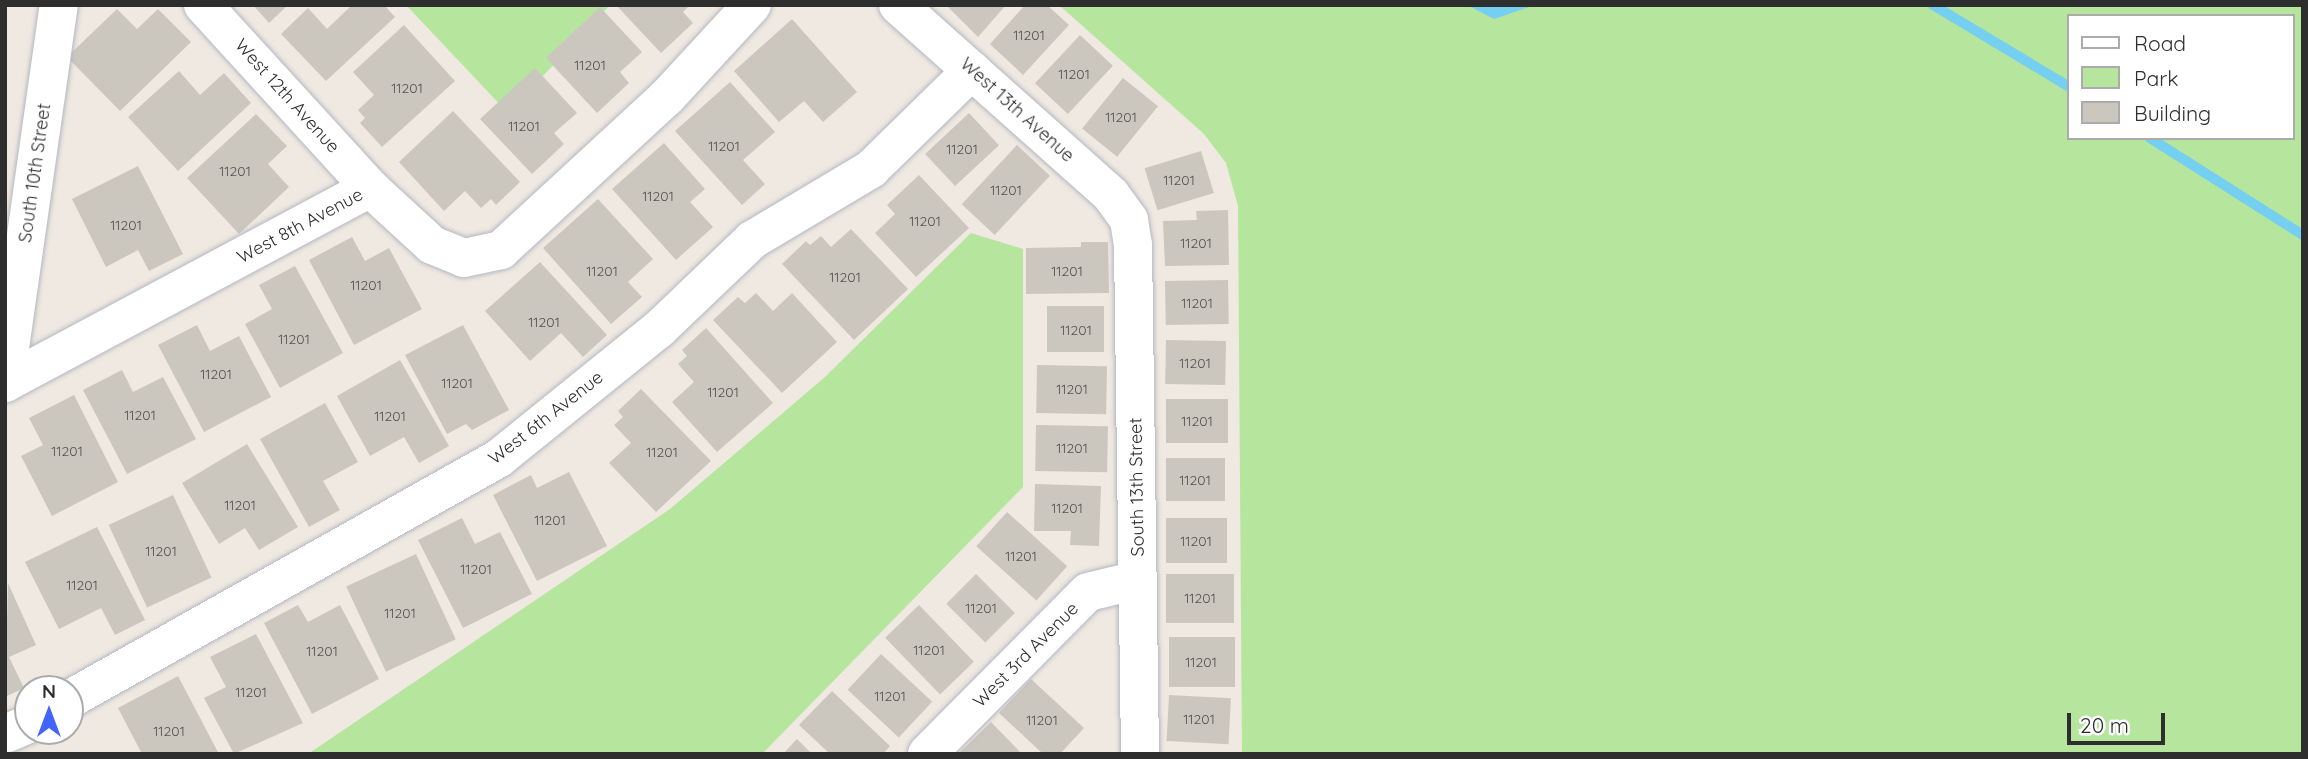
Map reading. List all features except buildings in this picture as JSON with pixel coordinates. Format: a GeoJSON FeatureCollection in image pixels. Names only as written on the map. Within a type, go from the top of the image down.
{"type":"FeatureCollection","features":[{"type":"Feature","properties":{"kind":"street","name":"South 10th Street"},"geometry":{"type":"LineString","coordinates":[[5,383],[59,5]]}},
{"type":"Feature","properties":{"kind":"street","name":"West 12th Avenue"},"geometry":{"type":"LineString","coordinates":[[203,5],[370,188]]}},
{"type":"Feature","properties":{"kind":"street","name":"West 8th Avenue"},"geometry":{"type":"LineString","coordinates":[[5,383],[370,188],[432,245],[464,258],[501,250],[667,97],[752,5]]}},
{"type":"Feature","properties":{"kind":"street","name":"West 13th Avenue"},"geometry":{"type":"LineString","coordinates":[[898,5],[1111,195],[1129,220]]}},
{"type":"Feature","properties":{"kind":"street","name":"West 6th Avenue"},"geometry":{"type":"LineString","coordinates":[[84,691],[499,458],[659,329],[752,240],[871,169],[972,70]]}},
{"type":"Feature","properties":{"kind":"street","name":"South 13th Street"},"geometry":{"type":"LineString","coordinates":[[1129,220],[1140,754]]}},
{"type":"Feature","properties":{"kind":"street","name":"West 3rd Avenue"},"geometry":{"type":"LineString","coordinates":[[927,754],[1088,592],[1138,580]]}},
{"type":"Feature","properties":{"kind":"green space"},"geometry":{"type":"Polygon","coordinates":[[[406,5],[610,5],[508,113],[406,5]]]}},
{"type":"Feature","properties":{"kind":"green space"},"geometry":{"type":"Polygon","coordinates":[[[1059,5],[2303,5],[2303,754],[1242,754],[1238,206],[1226,163],[1204,134],[1059,5]]]}},
{"type":"Feature","properties":{"kind":"green space"},"geometry":{"type":"Polygon","coordinates":[[[971,233],[1023,249],[1023,487],[762,754],[308,754],[670,509],[825,377],[971,233]]]}},
{"type":"Feature","properties":{"kind":"water"},"geometry":{"type":"Polygon","coordinates":[[[1467,5],[1535,5],[1494,19],[1467,5]]]}},
{"type":"Feature","properties":{"kind":"waterway"},"geometry":{"type":"LineString","coordinates":[[1933,5],[2066,85]]}},
{"type":"Feature","properties":{"kind":"waterway"},"geometry":{"type":"LineString","coordinates":[[2153,140],[2303,235]]}}]}
